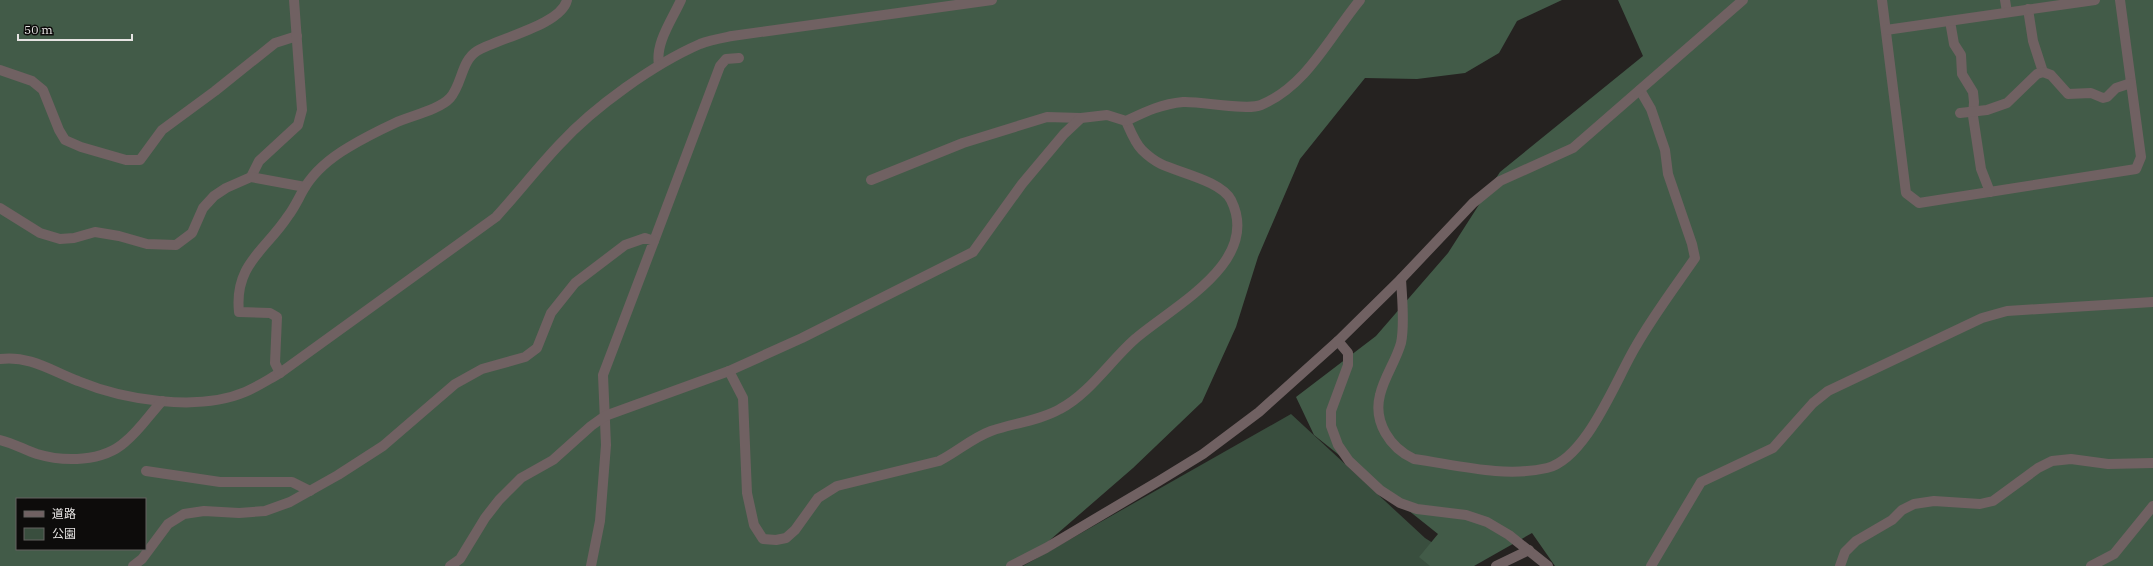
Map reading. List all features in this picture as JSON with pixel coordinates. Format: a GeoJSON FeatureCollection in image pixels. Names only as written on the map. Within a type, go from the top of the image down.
{"type":"FeatureCollection","features":[{"type":"Feature","properties":{"kind":"street"},"geometry":{"type":"LineString","coordinates":[[251,177],[259,161],[298,125],[302,110],[294,0]]}},
{"type":"Feature","properties":{"kind":"street"},"geometry":{"type":"LineString","coordinates":[[280,373],[275,363],[277,316],[270,313],[239,312],[237,300],[246,270],[254,256],[288,217],[305,187],[318,170],[348,148],[396,123],[439,105],[450,98],[465,66],[475,52],[493,42],[537,26],[558,15],[567,0]]}},
{"type":"Feature","properties":{"kind":"street"},"geometry":{"type":"LineString","coordinates":[[659,65],[657,54],[681,0]]}},
{"type":"Feature","properties":{"kind":"street"},"geometry":{"type":"LineString","coordinates":[[0,359],[11,357],[34,362],[78,382],[120,395],[162,401],[202,402],[245,393],[280,373],[496,217],[560,144],[590,115],[659,65],[701,43],[732,36],[986,0]]}},
{"type":"Feature","properties":{"kind":"street"},"geometry":{"type":"LineString","coordinates":[[872,180],[963,143],[1048,117],[1081,118],[1107,115],[1126,121],[1160,105],[1184,102],[1260,105],[1277,96],[1296,81],[1317,60],[1360,0]]}},
{"type":"Feature","properties":{"kind":"street"},"geometry":{"type":"LineString","coordinates":[[1011,566],[1046,548],[1203,454],[1258,412],[1338,341],[1401,279],[1473,203],[1500,181],[1573,148],[1744,0]]}},
{"type":"Feature","properties":{"kind":"street"},"geometry":{"type":"LineString","coordinates":[[1882,0],[1906,193],[1919,203],[2136,169],[2140,158],[2120,0]]}},
{"type":"Feature","properties":{"kind":"street"},"geometry":{"type":"LineString","coordinates":[[2005,0],[2007,12]]}},
{"type":"Feature","properties":{"kind":"street"},"geometry":{"type":"LineString","coordinates":[[1886,30],[2095,0]]}},
{"type":"Feature","properties":{"kind":"street"},"geometry":{"type":"LineString","coordinates":[[2028,9],[2033,41],[2043,72]]}},
{"type":"Feature","properties":{"kind":"street"},"geometry":{"type":"LineString","coordinates":[[1950,21],[1954,44],[1960,56],[1962,74],[1972,92],[1974,102],[1973,112],[1981,169],[1990,192]]}},
{"type":"Feature","properties":{"kind":"street"},"geometry":{"type":"LineString","coordinates":[[0,70],[32,81],[43,90],[59,130],[65,140],[81,147],[126,160],[140,160],[162,130],[215,91],[275,43],[297,36]]}},
{"type":"Feature","properties":{"kind":"street"},"geometry":{"type":"LineString","coordinates":[[591,566],[600,521],[606,445],[602,392],[603,374],[720,66],[726,59],[739,58]]}},
{"type":"Feature","properties":{"kind":"street"},"geometry":{"type":"LineString","coordinates":[[1960,114],[2007,103],[2034,77],[2043,72],[2051,75],[2068,94],[2091,93],[2103,98],[2111,95],[2116,88],[2131,83]]}},
{"type":"Feature","properties":{"kind":"street"},"geometry":{"type":"LineString","coordinates":[[1401,279],[1403,304],[1401,343],[1380,395],[1379,412],[1382,428],[1391,442],[1404,455],[1414,459],[1491,470],[1520,471],[1548,468],[1565,459],[1578,447],[1607,401],[1636,346],[1695,258],[1692,244],[1668,174],[1663,143],[1651,109],[1640,90]]}},
{"type":"Feature","properties":{"kind":"street"},"geometry":{"type":"LineString","coordinates":[[450,566],[460,559],[485,518],[521,478],[553,460],[591,426],[605,416],[729,371],[802,338],[973,252],[1022,184],[1064,134],[1081,118]]}},
{"type":"Feature","properties":{"kind":"street"},"geometry":{"type":"LineString","coordinates":[[729,371],[743,398],[747,493],[754,525],[763,539],[776,540],[786,538],[795,530],[818,498],[837,486],[939,461],[954,454],[974,438],[1059,410],[1077,398],[1134,339],[1210,281],[1223,265],[1236,236],[1238,218],[1230,198],[1215,185],[1160,164],[1141,149],[1126,121]]}},
{"type":"Feature","properties":{"kind":"street"},"geometry":{"type":"LineString","coordinates":[[0,208],[40,232],[60,239],[74,238],[95,232],[119,236],[147,244],[176,245],[192,233],[204,208],[214,196],[226,188],[251,177],[305,187]]}},
{"type":"Feature","properties":{"kind":"street"},"geometry":{"type":"LineString","coordinates":[[133,566],[142,560],[168,524],[184,514],[204,511],[239,513],[265,511],[290,502],[310,491],[383,446],[455,384],[482,370],[526,357],[537,348],[551,313],[575,284],[625,245],[645,238],[654,242]]}},
{"type":"Feature","properties":{"kind":"street"},"geometry":{"type":"LineString","coordinates":[[1651,566],[1701,482],[1773,448],[1813,403],[1828,391],[1982,318],[2007,311],[2153,302]]}},
{"type":"Feature","properties":{"kind":"street"},"geometry":{"type":"LineString","coordinates":[[1338,341],[1348,353],[1348,364],[1331,411],[1331,426],[1338,445],[1349,461],[1380,490],[1400,503],[1417,509],[1466,515],[1487,522],[1509,535],[1548,566]]}},
{"type":"Feature","properties":{"kind":"street"},"geometry":{"type":"LineString","coordinates":[[0,440],[16,444],[36,454],[62,459],[80,458],[110,452],[125,443],[162,401]]}},
{"type":"Feature","properties":{"kind":"street"},"geometry":{"type":"LineString","coordinates":[[1840,566],[1845,552],[1856,541],[1892,520],[1902,510],[1914,504],[1934,501],[1980,504],[1993,501],[2038,468],[2052,461],[2071,459],[2108,464],[2153,463]]}},
{"type":"Feature","properties":{"kind":"street"},"geometry":{"type":"LineString","coordinates":[[146,471],[220,482],[292,482],[310,491]]}},
{"type":"Feature","properties":{"kind":"street"},"geometry":{"type":"LineString","coordinates":[[2091,566],[2114,554],[2153,506]]}},
{"type":"Feature","properties":{"kind":"street"},"geometry":{"type":"LineString","coordinates":[[1496,566],[1529,550]]}},
{"type":"Feature","properties":{"kind":"green space"},"geometry":{"type":"Polygon","coordinates":[[[0,0],[1562,0],[1517,21],[1499,53],[1465,73],[1417,79],[1365,78],[1300,159],[1258,257],[1236,327],[1202,402],[1133,468],[1020,566],[0,566],[0,0]]]}},
{"type":"Feature","properties":{"kind":"green space"},"geometry":{"type":"Polygon","coordinates":[[[1618,0],[2153,0],[2153,566],[1555,566],[1532,533],[1474,566],[1430,566],[1419,557],[1438,534],[1314,435],[1296,397],[1376,336],[1448,253],[1500,172],[1643,56],[1618,0]]]}},
{"type":"Feature","properties":{"kind":"green space"},"geometry":{"type":"Polygon","coordinates":[[[1291,414],[1425,538],[1469,566],[1023,566],[1291,414]]]}}]}
